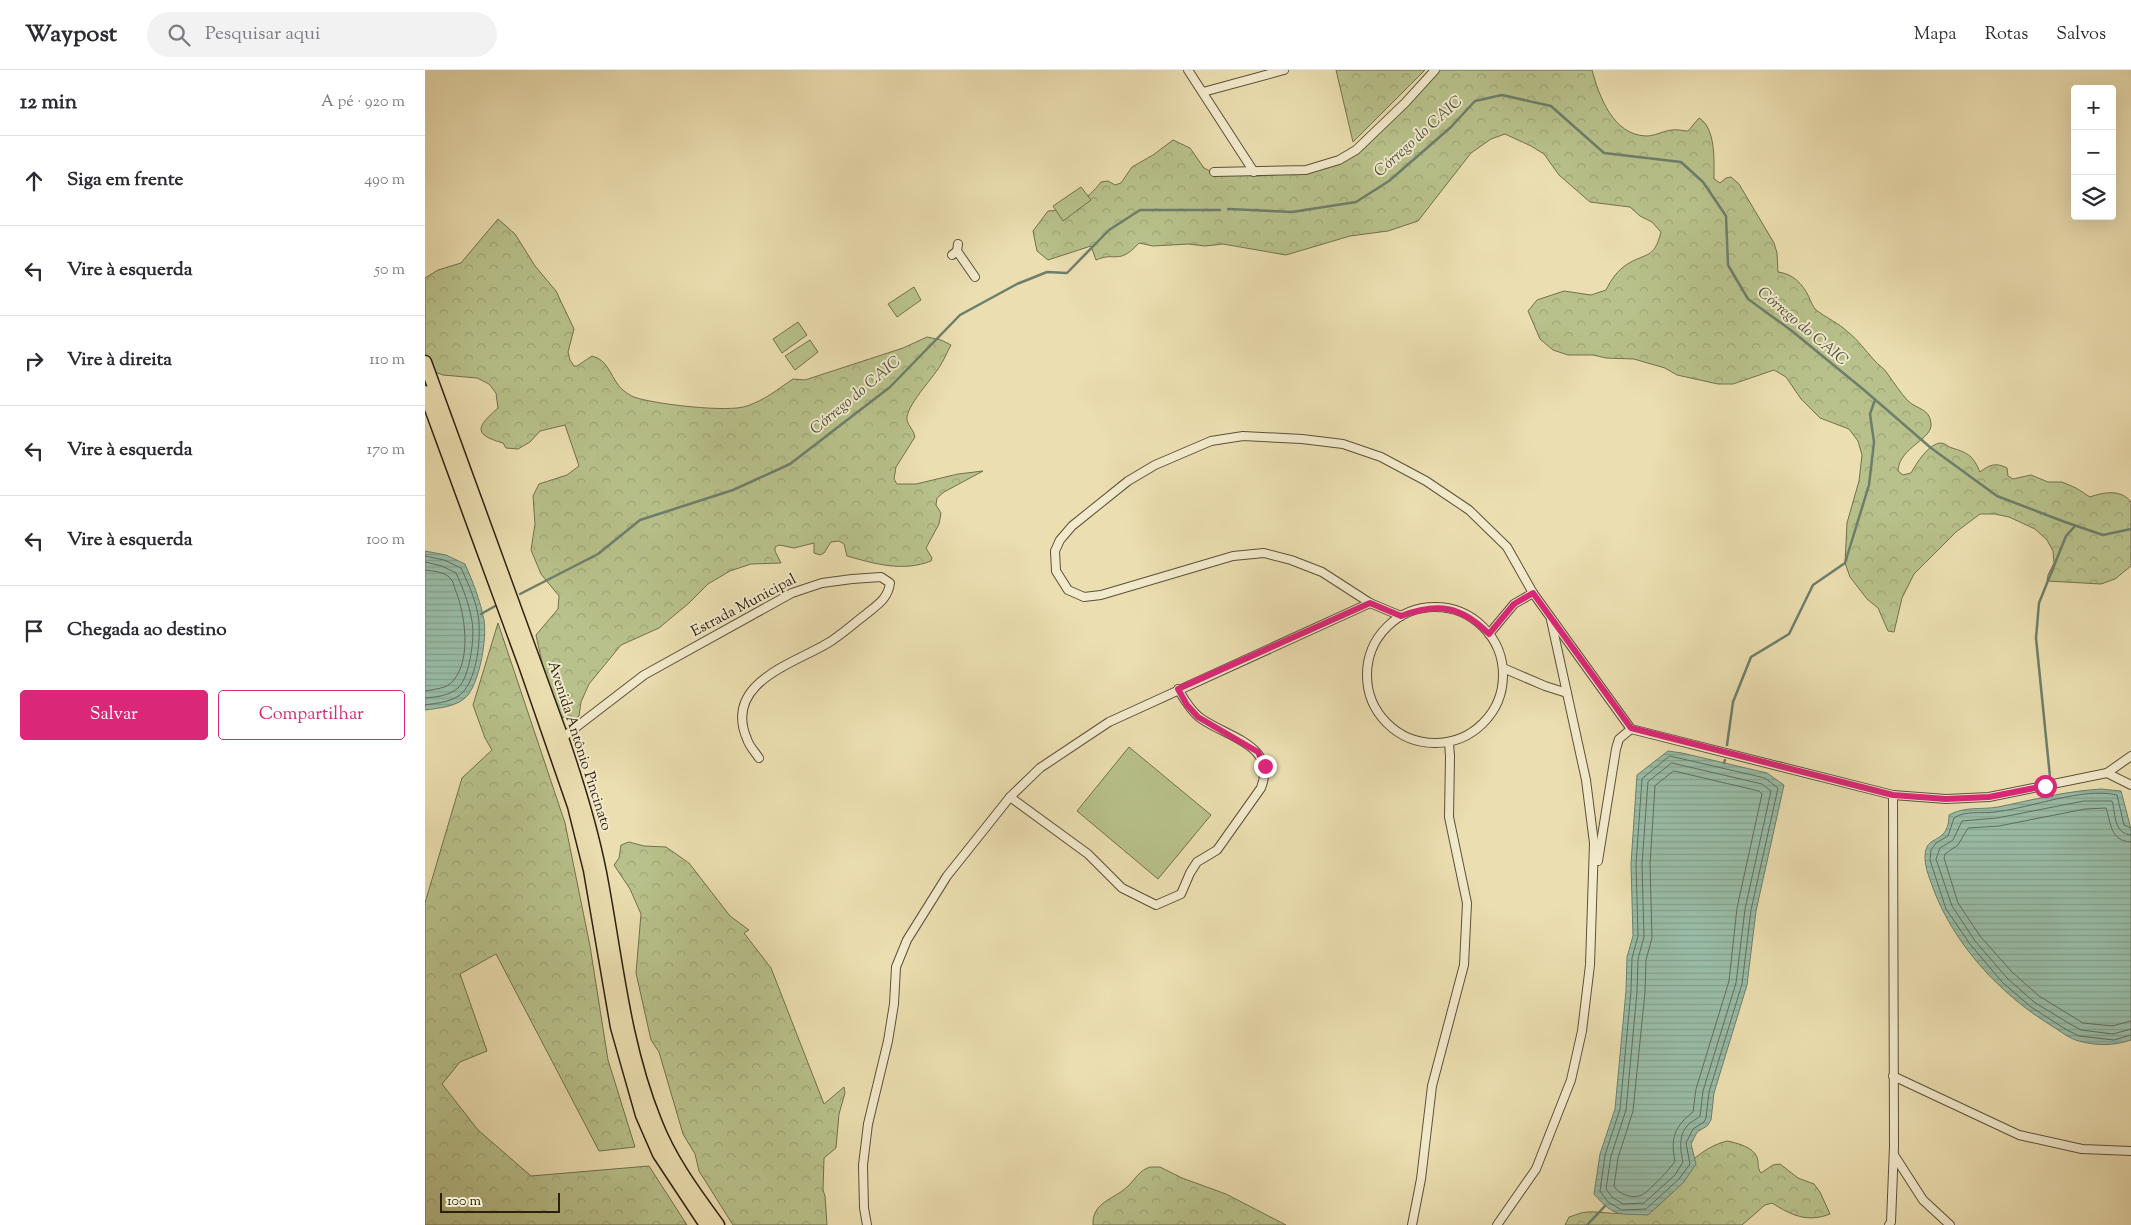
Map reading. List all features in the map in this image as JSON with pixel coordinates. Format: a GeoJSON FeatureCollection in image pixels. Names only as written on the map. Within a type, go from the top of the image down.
{"type":"FeatureCollection","features":[{"type":"Feature","properties":{"kind":"main road","name":"Avenida Antônio Pincinato"},"geometry":{"type":"LineString","coordinates":[[425,362],[562,738],[594,844],[625,1020],[638,1076],[655,1122],[675,1164],[718,1225]]}},
{"type":"Feature","properties":{"kind":"main road","name":"Avenida Antônio Pincinato"},"geometry":{"type":"LineString","coordinates":[[425,392],[525,665],[574,806],[590,870],[617,1028],[642,1115],[659,1154],[706,1225]]}},
{"type":"Feature","properties":{"kind":"street"},"geometry":{"type":"LineString","coordinates":[[1189,70],[1253,172]]}},
{"type":"Feature","properties":{"kind":"street"},"geometry":{"type":"LineString","coordinates":[[1203,92],[1284,70]]}},
{"type":"Feature","properties":{"kind":"street"},"geometry":{"type":"LineString","coordinates":[[1214,172],[1306,170],[1330,164],[1347,156],[1405,103],[1435,70]]}},
{"type":"Feature","properties":{"kind":"street"},"geometry":{"type":"LineString","coordinates":[[956,250],[975,277]]}},
{"type":"Feature","properties":{"kind":"street"},"geometry":{"type":"LineString","coordinates":[[1401,616],[1370,603],[1321,572],[1291,560],[1264,553],[1233,556],[1101,595],[1084,596],[1068,590],[1060,578],[1056,571],[1055,551],[1060,540],[1086,512],[1128,481],[1155,465],[1211,441],[1243,436],[1302,439],[1343,444],[1381,457],[1427,481],[1469,510],[1507,547],[1533,593],[1631,728],[1893,795],[1946,799],[1989,797],[2107,773],[2131,756]]}},
{"type":"Feature","properties":{"kind":"street","name":"Estrada Municipal"},"geometry":{"type":"LineString","coordinates":[[562,738],[645,675],[792,593],[823,583],[852,579],[881,577],[890,583],[889,593],[881,603],[830,642],[763,678],[745,700],[742,716],[747,739],[759,758]]}},
{"type":"Feature","properties":{"kind":"street"},"geometry":{"type":"LineString","coordinates":[[1489,634],[1514,604],[1533,593]]}},
{"type":"Feature","properties":{"kind":"street"},"geometry":{"type":"LineString","coordinates":[[867,1225],[864,1208],[863,1165],[868,1124],[888,1042],[894,1004],[896,967],[907,940],[947,876],[1010,797],[1041,768],[1109,722],[1370,603]]}},
{"type":"Feature","properties":{"kind":"street"},"geometry":{"type":"LineString","coordinates":[[1439,607],[1458,611],[1475,620],[1489,634],[1498,650],[1503,668],[1502,688],[1496,707],[1484,723],[1468,736],[1449,742],[1428,744],[1407,738],[1389,726],[1376,710],[1369,690],[1367,668],[1373,648],[1384,630],[1401,616],[1419,609],[1439,607]]}},
{"type":"Feature","properties":{"kind":"street"},"geometry":{"type":"LineString","coordinates":[[1497,1225],[1536,1169],[1571,1080],[1582,1030],[1591,964],[1594,843],[1586,780],[1550,616]]}},
{"type":"Feature","properties":{"kind":"street"},"geometry":{"type":"LineString","coordinates":[[1503,668],[1567,693]]}},
{"type":"Feature","properties":{"kind":"street"},"geometry":{"type":"LineString","coordinates":[[1010,797],[1088,854],[1122,888],[1156,905],[1181,894],[1197,862],[1217,850],[1253,800],[1264,779],[1265,766],[1258,752],[1198,717],[1187,705],[1178,689]]}},
{"type":"Feature","properties":{"kind":"street"},"geometry":{"type":"LineString","coordinates":[[1594,885],[1616,749],[1619,739],[1631,728]]}},
{"type":"Feature","properties":{"kind":"street"},"geometry":{"type":"LineString","coordinates":[[1412,1225],[1421,1178],[1432,1086],[1464,965],[1467,903],[1449,817],[1451,756],[1449,742]]}},
{"type":"Feature","properties":{"kind":"street"},"geometry":{"type":"LineString","coordinates":[[2107,773],[2131,785]]}},
{"type":"Feature","properties":{"kind":"street"},"geometry":{"type":"LineString","coordinates":[[1889,1225],[1893,1155],[1893,795]]}},
{"type":"Feature","properties":{"kind":"street"},"geometry":{"type":"LineString","coordinates":[[1893,1076],[2019,1135],[2082,1149],[2131,1152]]}},
{"type":"Feature","properties":{"kind":"street"},"geometry":{"type":"LineString","coordinates":[[1893,1155],[1923,1200],[1950,1225]]}},
{"type":"Feature","properties":{"kind":"green space"},"geometry":{"type":"Polygon","coordinates":[[[1336,70],[1425,70],[1353,142],[1336,70]]]}},
{"type":"Feature","properties":{"kind":"green space"},"geometry":{"type":"Polygon","coordinates":[[[1438,70],[1592,70],[1603,102],[1609,112],[1616,122],[1634,134],[1646,136],[1665,131],[1688,131],[1699,118],[1709,129],[1711,137],[1714,154],[1714,179],[1720,183],[1726,178],[1731,177],[1739,184],[1774,243],[1777,253],[1778,272],[1797,280],[1816,310],[1852,335],[1886,371],[1908,401],[1928,414],[1931,423],[1930,429],[1904,456],[1898,471],[1903,475],[1911,473],[1932,446],[1941,443],[1970,456],[1980,472],[1990,466],[1999,465],[2007,468],[2008,476],[2013,479],[2031,475],[2048,482],[2062,482],[2090,497],[2106,493],[2122,495],[2131,502],[2131,566],[2115,579],[2101,584],[2047,581],[2054,563],[2053,551],[2047,540],[2035,529],[2009,517],[1995,514],[1980,514],[1956,532],[1914,574],[1902,598],[1894,632],[1888,631],[1878,608],[1867,599],[1850,577],[1845,563],[1847,523],[1859,481],[1862,455],[1858,441],[1849,429],[1820,418],[1801,399],[1786,377],[1774,370],[1733,384],[1718,384],[1677,375],[1665,368],[1634,359],[1606,358],[1593,355],[1568,355],[1553,350],[1540,339],[1528,311],[1537,300],[1564,291],[1591,295],[1606,290],[1623,267],[1652,251],[1661,232],[1652,222],[1640,216],[1630,207],[1590,202],[1559,175],[1544,154],[1505,134],[1491,139],[1471,153],[1418,221],[1388,231],[1350,236],[1286,255],[1223,244],[1153,246],[1139,243],[1132,250],[1121,256],[1096,260],[1091,246],[1048,260],[1037,251],[1033,231],[1048,211],[1064,209],[1078,203],[1101,182],[1108,181],[1115,185],[1121,183],[1132,167],[1153,155],[1173,140],[1190,148],[1204,168],[1216,174],[1258,176],[1302,173],[1345,157],[1364,136],[1410,103],[1426,80],[1438,70]]]}},
{"type":"Feature","properties":{"kind":"green space"},"geometry":{"type":"Polygon","coordinates":[[[1081,187],[1091,200],[1063,221],[1053,206],[1081,187]]]}},
{"type":"Feature","properties":{"kind":"green space"},"geometry":{"type":"Polygon","coordinates":[[[498,219],[515,234],[535,266],[556,291],[574,329],[568,352],[574,366],[592,356],[598,358],[607,366],[620,387],[633,397],[691,407],[738,408],[760,401],[793,379],[805,380],[903,348],[927,337],[941,340],[951,345],[940,366],[910,408],[907,420],[915,437],[896,467],[894,479],[897,484],[916,484],[958,474],[983,471],[944,492],[937,498],[936,505],[941,513],[939,524],[926,548],[932,558],[931,561],[910,566],[879,564],[847,556],[844,544],[839,541],[831,542],[824,553],[820,555],[814,553],[814,543],[794,548],[779,545],[775,547],[775,551],[781,563],[751,564],[730,571],[708,584],[659,628],[621,645],[589,684],[581,702],[579,716],[573,720],[562,717],[549,687],[536,635],[558,609],[559,596],[541,574],[531,550],[535,524],[533,496],[539,484],[567,475],[579,466],[565,425],[540,431],[530,442],[518,449],[506,448],[503,443],[493,440],[482,433],[482,425],[498,408],[496,393],[489,384],[477,378],[443,375],[427,369],[425,358],[425,278],[438,270],[461,263],[498,219]]]}},
{"type":"Feature","properties":{"kind":"green space"},"geometry":{"type":"Polygon","coordinates":[[[914,287],[921,300],[897,317],[888,304],[914,287]]]}},
{"type":"Feature","properties":{"kind":"green space"},"geometry":{"type":"Polygon","coordinates":[[[798,322],[807,335],[782,353],[773,339],[798,322]]]}},
{"type":"Feature","properties":{"kind":"green space"},"geometry":{"type":"Polygon","coordinates":[[[810,340],[818,352],[795,370],[785,356],[810,340]]]}},
{"type":"Feature","properties":{"kind":"green space"},"geometry":{"type":"Polygon","coordinates":[[[498,623],[565,823],[590,946],[608,1060],[635,1147],[599,1151],[496,954],[460,974],[487,1051],[460,1062],[442,1084],[478,1130],[531,1176],[649,1166],[687,1225],[425,1225],[425,903],[462,778],[492,750],[485,738],[473,705],[498,623]]]}},
{"type":"Feature","properties":{"kind":"green space"},"geometry":{"type":"Polygon","coordinates":[[[1129,747],[1211,815],[1158,879],[1077,811],[1129,747]]]}},
{"type":"Feature","properties":{"kind":"green space"},"geometry":{"type":"Polygon","coordinates":[[[629,842],[644,846],[666,847],[689,863],[730,916],[749,930],[744,933],[771,968],[824,1104],[844,1087],[845,1093],[839,1114],[836,1148],[824,1158],[823,1190],[827,1225],[733,1225],[699,1171],[695,1154],[683,1134],[659,1052],[651,1040],[636,973],[641,914],[630,889],[614,865],[619,858],[621,845],[629,842]]]}},
{"type":"Feature","properties":{"kind":"green space"},"geometry":{"type":"Polygon","coordinates":[[[1727,1141],[1740,1144],[1752,1151],[1757,1157],[1761,1173],[1773,1165],[1780,1164],[1798,1178],[1814,1184],[1820,1192],[1830,1214],[1822,1217],[1807,1218],[1786,1211],[1772,1203],[1765,1205],[1742,1225],[1565,1225],[1569,1217],[1582,1213],[1625,1213],[1636,1210],[1648,1202],[1690,1162],[1714,1146],[1727,1141]]]}},
{"type":"Feature","properties":{"kind":"green space"},"geometry":{"type":"Polygon","coordinates":[[[1150,1167],[1160,1167],[1182,1178],[1226,1194],[1286,1225],[1093,1225],[1096,1211],[1100,1206],[1150,1167]]]}},
{"type":"Feature","properties":{"kind":"water"},"geometry":{"type":"Polygon","coordinates":[[[425,551],[446,555],[465,564],[478,598],[485,628],[479,669],[468,695],[454,704],[425,710],[425,551]]]}},
{"type":"Feature","properties":{"kind":"water"},"geometry":{"type":"Polygon","coordinates":[[[1668,751],[1767,773],[1784,785],[1756,911],[1747,985],[1714,1093],[1711,1120],[1707,1126],[1697,1132],[1691,1144],[1696,1164],[1683,1183],[1648,1215],[1624,1214],[1608,1208],[1594,1194],[1600,1154],[1615,1109],[1626,991],[1627,957],[1633,936],[1631,864],[1637,775],[1668,751]]]}},
{"type":"Feature","properties":{"kind":"water"},"geometry":{"type":"Polygon","coordinates":[[[2101,789],[2121,791],[2131,829],[2131,1040],[2105,1045],[2086,1043],[2069,1037],[2033,1014],[1997,984],[1966,949],[1953,929],[1933,888],[1925,858],[1927,847],[1944,833],[1949,815],[1955,812],[1967,809],[1998,807],[2062,794],[2101,789]]]}},
{"type":"Feature","properties":{"kind":"waterway","name":"Córrego do CAIC"},"geometry":{"type":"LineString","coordinates":[[1228,209],[1292,212],[1356,202],[1389,181],[1451,127],[1475,101],[1502,95],[1551,106],[1604,153],[1681,162],[1703,182],[1726,216],[1728,265],[1748,299],[1792,331],[1931,448],[1997,496],[2103,535],[2131,529]]}},
{"type":"Feature","properties":{"kind":"waterway","name":"Córrego do CAIC"},"geometry":{"type":"LineString","coordinates":[[520,594],[598,554],[640,520],[733,490],[790,464],[890,387],[960,315],[1017,284],[1047,272],[1067,273],[1109,230],[1140,210],[1220,210]]}},
{"type":"Feature","properties":{"kind":"waterway"},"geometry":{"type":"LineString","coordinates":[[1727,745],[1733,702],[1751,657],[1789,634],[1813,585],[1845,563],[1869,485],[1874,442],[1870,414],[1875,400]]}},
{"type":"Feature","properties":{"kind":"waterway"},"geometry":{"type":"LineString","coordinates":[[2050,777],[2036,638],[2039,603],[2066,536],[2075,526]]}},
{"type":"Feature","properties":{"kind":"waterway"},"geometry":{"type":"LineString","coordinates":[[481,614],[497,605]]}},
{"type":"Feature","properties":{"kind":"waterway"},"geometry":{"type":"LineString","coordinates":[[1587,1225],[1605,1206]]}},
{"type":"Feature","properties":{"kind":"route"},"geometry":{"type":"LineString","coordinates":[[1265,766],[1258,752],[1198,717],[1187,705],[1178,689],[1370,603],[1401,616],[1419,609],[1439,607],[1458,611],[1475,620],[1489,634],[1514,604],[1533,593],[1608,696],[1619,715],[1631,728],[1893,795],[1946,799],[1989,797],[2045,786]]}}]}
